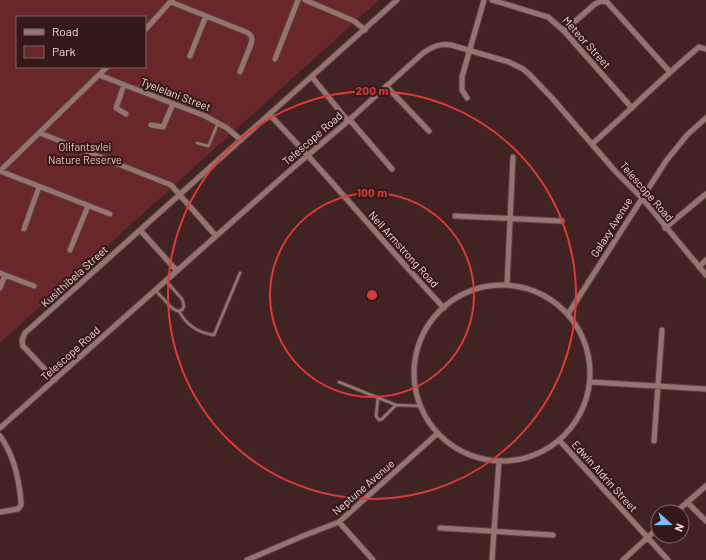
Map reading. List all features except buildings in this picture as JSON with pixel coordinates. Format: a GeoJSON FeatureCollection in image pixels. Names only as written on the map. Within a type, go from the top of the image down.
{"type":"FeatureCollection","features":[{"type":"Feature","properties":{"kind":"street"},"geometry":{"type":"LineString","coordinates":[[275,59],[298,0]]}},
{"type":"Feature","properties":{"kind":"street"},"geometry":{"type":"LineString","coordinates":[[305,0],[354,20],[365,30]]}},
{"type":"Feature","properties":{"kind":"street"},"geometry":{"type":"LineString","coordinates":[[177,271],[140,230],[397,0]]}},
{"type":"Feature","properties":{"kind":"street"},"geometry":{"type":"LineString","coordinates":[[467,98],[462,90],[461,84],[484,0]]}},
{"type":"Feature","properties":{"kind":"street","name":"Meteor Street"},"geometry":{"type":"LineString","coordinates":[[492,0],[548,17],[564,31],[632,108]]}},
{"type":"Feature","properties":{"kind":"street"},"geometry":{"type":"LineString","coordinates":[[146,29],[171,1],[246,32],[251,35],[252,40],[240,72]]}},
{"type":"Feature","properties":{"kind":"street"},"geometry":{"type":"LineString","coordinates":[[564,31],[595,4],[601,1],[607,2],[670,72]]}},
{"type":"Feature","properties":{"kind":"street"},"geometry":{"type":"LineString","coordinates":[[190,56],[206,16]]}},
{"type":"Feature","properties":{"kind":"street","name":"Telescope Road"},"geometry":{"type":"LineString","coordinates":[[0,428],[422,53],[431,47],[445,44],[509,62],[523,69],[552,98],[642,198],[665,228],[706,275]]}},
{"type":"Feature","properties":{"kind":"street"},"geometry":{"type":"LineString","coordinates":[[592,144],[699,47],[706,48]]}},
{"type":"Feature","properties":{"kind":"street"},"geometry":{"type":"LineString","coordinates":[[106,68],[0,171],[110,214]]}},
{"type":"Feature","properties":{"kind":"street","name":"Tyelelani Street"},"geometry":{"type":"LineString","coordinates":[[99,75],[205,116],[218,123],[241,140]]}},
{"type":"Feature","properties":{"kind":"street"},"geometry":{"type":"LineString","coordinates":[[312,77],[392,169]]}},
{"type":"Feature","properties":{"kind":"street"},"geometry":{"type":"LineString","coordinates":[[124,85],[116,108],[126,114]]}},
{"type":"Feature","properties":{"kind":"street"},"geometry":{"type":"LineString","coordinates":[[386,86],[429,131]]}},
{"type":"Feature","properties":{"kind":"street"},"geometry":{"type":"LineString","coordinates":[[151,125],[163,126],[173,104]]}},
{"type":"Feature","properties":{"kind":"street","name":"Neil Armstrong Road"},"geometry":{"type":"LineString","coordinates":[[270,115],[308,155],[410,272],[444,308]]}},
{"type":"Feature","properties":{"kind":"street","name":"Galaxy Avenue"},"geometry":{"type":"LineString","coordinates":[[568,314],[673,151],[706,118]]}},
{"type":"Feature","properties":{"kind":"street"},"geometry":{"type":"LineString","coordinates":[[40,133],[159,180],[170,186],[179,194],[216,236]]}},
{"type":"Feature","properties":{"kind":"street"},"geometry":{"type":"LineString","coordinates":[[507,285],[513,157]]}},
{"type":"Feature","properties":{"kind":"street"},"geometry":{"type":"LineString","coordinates":[[24,229],[39,187]]}},
{"type":"Feature","properties":{"kind":"street"},"geometry":{"type":"LineString","coordinates":[[665,228],[706,194]]}},
{"type":"Feature","properties":{"kind":"street"},"geometry":{"type":"LineString","coordinates":[[70,250],[88,206]]}},
{"type":"Feature","properties":{"kind":"street"},"geometry":{"type":"LineString","coordinates":[[455,216],[562,221]]}},
{"type":"Feature","properties":{"kind":"street","name":"Kusithibela Street"},"geometry":{"type":"LineString","coordinates":[[55,380],[23,346],[22,340],[24,334],[140,230]]}},
{"type":"Feature","properties":{"kind":"street"},"geometry":{"type":"LineString","coordinates":[[699,267],[706,260]]}},
{"type":"Feature","properties":{"kind":"street"},"geometry":{"type":"LineString","coordinates":[[0,288],[3,274],[34,286]]}},
{"type":"Feature","properties":{"kind":"street"},"geometry":{"type":"LineString","coordinates":[[507,285],[540,293],[555,302],[568,314],[579,329],[586,346],[590,364],[588,395],[580,414],[569,431],[546,450],[531,456],[499,462],[466,454],[451,445],[438,434],[431,425],[421,406],[415,386],[415,364],[424,333],[444,308],[453,300],[473,290],[484,287],[507,285]]}},
{"type":"Feature","properties":{"kind":"street"},"geometry":{"type":"LineString","coordinates":[[654,441],[662,330]]}},
{"type":"Feature","properties":{"kind":"street"},"geometry":{"type":"LineString","coordinates":[[590,382],[706,389]]}},
{"type":"Feature","properties":{"kind":"street","name":"Neptune Avenue"},"geometry":{"type":"LineString","coordinates":[[247,560],[275,547],[339,522],[438,434]]}},
{"type":"Feature","properties":{"kind":"street"},"geometry":{"type":"LineString","coordinates":[[0,436],[14,463],[21,502],[18,509],[0,512]]}},
{"type":"Feature","properties":{"kind":"street","name":"Edwin Aldrin Street"},"geometry":{"type":"LineString","coordinates":[[559,440],[668,560]]}},
{"type":"Feature","properties":{"kind":"street"},"geometry":{"type":"LineString","coordinates":[[492,560],[499,462]]}},
{"type":"Feature","properties":{"kind":"street"},"geometry":{"type":"LineString","coordinates":[[706,486],[687,502],[706,521]]}},
{"type":"Feature","properties":{"kind":"street"},"geometry":{"type":"LineString","coordinates":[[339,522],[373,560]]}},
{"type":"Feature","properties":{"kind":"street"},"geometry":{"type":"LineString","coordinates":[[440,528],[553,535]]}},
{"type":"Feature","properties":{"kind":"street"},"geometry":{"type":"LineString","coordinates":[[623,560],[650,535]]}},
{"type":"Feature","properties":{"kind":"lane"},"geometry":{"type":"LineString","coordinates":[[197,143],[209,145],[218,123]]}},
{"type":"Feature","properties":{"kind":"lane"},"geometry":{"type":"LineString","coordinates":[[155,290],[172,308],[179,311],[184,320],[190,326],[214,335],[232,296],[240,273]]}},
{"type":"Feature","properties":{"kind":"lane"},"geometry":{"type":"LineString","coordinates":[[166,281],[178,294],[184,304],[183,308],[179,311]]}},
{"type":"Feature","properties":{"kind":"lane"},"geometry":{"type":"LineString","coordinates":[[339,382],[396,405],[421,406]]}},
{"type":"Feature","properties":{"kind":"lane"},"geometry":{"type":"LineString","coordinates":[[378,397],[377,419],[382,419],[396,405]]}},
{"type":"Feature","properties":{"kind":"green space","name":"Olifantsvlei Nature Reserve"},"geometry":{"type":"Polygon","coordinates":[[[0,0],[379,0],[0,343],[0,0]]]}}]}
